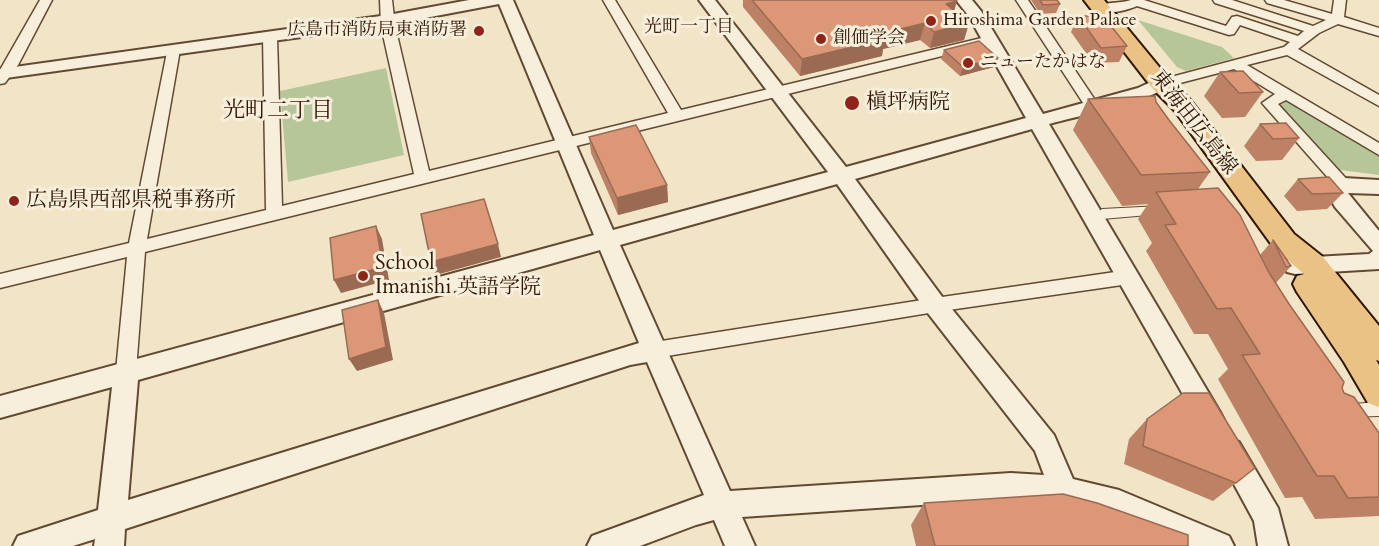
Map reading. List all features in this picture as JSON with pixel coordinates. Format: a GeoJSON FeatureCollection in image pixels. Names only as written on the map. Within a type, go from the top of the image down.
{"type":"FeatureCollection","features":[{"type":"Feature","properties":{"kind":"main road","name":"東海田広島線"},"geometry":{"type":"LineString","coordinates":[[1098,4],[1161,84],[1183,106],[1299,259],[1379,348]]}},
{"type":"Feature","properties":{"kind":"main road","name":"東海田広島線"},"geometry":{"type":"LineString","coordinates":[[1299,259],[1379,393]]}},
{"type":"Feature","properties":{"kind":"street"},"geometry":{"type":"LineString","coordinates":[[3,77],[46,0]]}},
{"type":"Feature","properties":{"kind":"street"},"geometry":{"type":"LineString","coordinates":[[386,0],[388,20],[423,179]]}},
{"type":"Feature","properties":{"kind":"street"},"geometry":{"type":"LineString","coordinates":[[3,77],[173,50],[388,20],[494,0]]}},
{"type":"Feature","properties":{"kind":"street"},"geometry":{"type":"LineString","coordinates":[[506,0],[565,144],[740,546]]}},
{"type":"Feature","properties":{"kind":"street"},"geometry":{"type":"LineString","coordinates":[[609,0],[677,116]]}},
{"type":"Feature","properties":{"kind":"street"},"geometry":{"type":"LineString","coordinates":[[707,0],[841,175],[935,305],[1045,444],[1064,490]]}},
{"type":"Feature","properties":{"kind":"street"},"geometry":{"type":"LineString","coordinates":[[964,0],[990,40],[1268,518],[1273,546]]}},
{"type":"Feature","properties":{"kind":"street"},"geometry":{"type":"LineString","coordinates":[[1022,0],[1092,106]]}},
{"type":"Feature","properties":{"kind":"street"},"geometry":{"type":"LineString","coordinates":[[1219,0],[1314,30]]}},
{"type":"Feature","properties":{"kind":"street"},"geometry":{"type":"LineString","coordinates":[[1271,0],[1379,32]]}},
{"type":"Feature","properties":{"kind":"street"},"geometry":{"type":"LineString","coordinates":[[1337,20],[1340,0]]}},
{"type":"Feature","properties":{"kind":"street"},"geometry":{"type":"LineString","coordinates":[[1098,4],[1123,7],[1137,1],[1229,31],[1237,20],[1294,45],[1379,101]]}},
{"type":"Feature","properties":{"kind":"street"},"geometry":{"type":"LineString","coordinates":[[0,407],[1144,92],[1161,84],[1237,64],[1294,45],[1314,30],[1337,20]]}},
{"type":"Feature","properties":{"kind":"street"},"geometry":{"type":"LineString","coordinates":[[270,37],[274,214]]}},
{"type":"Feature","properties":{"kind":"street"},"geometry":{"type":"LineString","coordinates":[[0,282],[990,40]]}},
{"type":"Feature","properties":{"kind":"street"},"geometry":{"type":"LineString","coordinates":[[109,546],[137,248],[173,50]]}},
{"type":"Feature","properties":{"kind":"street"},"geometry":{"type":"LineString","coordinates":[[1237,64],[1286,94],[1375,142]]}},
{"type":"Feature","properties":{"kind":"street"},"geometry":{"type":"LineString","coordinates":[[1286,94],[1269,103],[1344,185],[1379,187]]}},
{"type":"Feature","properties":{"kind":"street"},"geometry":{"type":"LineString","coordinates":[[1344,185],[1337,192],[1338,197],[1379,245]]}},
{"type":"Feature","properties":{"kind":"street"},"geometry":{"type":"LineString","coordinates":[[1102,214],[1173,210]]}},
{"type":"Feature","properties":{"kind":"street"},"geometry":{"type":"LineString","coordinates":[[1299,259],[1373,262],[1379,258]]}},
{"type":"Feature","properties":{"kind":"street"},"geometry":{"type":"LineString","coordinates":[[28,546],[630,355],[935,305],[1129,278]]}},
{"type":"Feature","properties":{"kind":"street"},"geometry":{"type":"LineString","coordinates":[[1329,411],[1379,408]]}},
{"type":"Feature","properties":{"kind":"street"},"geometry":{"type":"LineString","coordinates":[[602,546],[696,511],[722,505],[1011,486],[1064,490],[1119,504],[1219,546]]}},
{"type":"Feature","properties":{"kind":"green space"},"geometry":{"type":"Polygon","coordinates":[[[1138,20],[1222,47],[1234,58],[1186,71],[1177,67],[1138,20]]]}},
{"type":"Feature","properties":{"kind":"green space"},"geometry":{"type":"Polygon","coordinates":[[[386,68],[404,155],[288,182],[280,91],[386,68]]]}},
{"type":"Feature","properties":{"kind":"green space"},"geometry":{"type":"Polygon","coordinates":[[[1285,100],[1293,102],[1379,154],[1379,175],[1333,167],[1278,107],[1278,103],[1285,100]]]}},
{"type":"Feature","properties":{"kind":"building"},"geometry":{"type":"Polygon","coordinates":[[[752,0],[955,0],[957,1],[946,4],[969,23],[934,32],[925,23],[880,34],[886,39],[802,59],[752,0]]]}},
{"type":"Feature","properties":{"kind":"building"},"geometry":{"type":"Polygon","coordinates":[[[1040,0],[1057,0],[1060,4],[1043,5],[1040,0]]]}},
{"type":"Feature","properties":{"kind":"building"},"geometry":{"type":"Polygon","coordinates":[[[1078,16],[1096,16],[1104,26],[1111,26],[1127,46],[1101,48],[1078,16]]]}},
{"type":"Feature","properties":{"kind":"building"},"geometry":{"type":"Polygon","coordinates":[[[979,41],[998,58],[963,67],[944,50],[979,41]]]}},
{"type":"Feature","properties":{"kind":"building"},"geometry":{"type":"Polygon","coordinates":[[[1243,71],[1263,92],[1239,93],[1220,72],[1243,71]]]}},
{"type":"Feature","properties":{"kind":"building"},"geometry":{"type":"Polygon","coordinates":[[[1155,96],[1156,102],[1169,120],[1210,172],[1141,175],[1088,99],[1155,96]]]}},
{"type":"Feature","properties":{"kind":"building"},"geometry":{"type":"Polygon","coordinates":[[[1286,123],[1299,138],[1273,139],[1260,124],[1286,123]]]}},
{"type":"Feature","properties":{"kind":"building"},"geometry":{"type":"Polygon","coordinates":[[[636,125],[667,185],[617,198],[589,137],[636,125]]]}},
{"type":"Feature","properties":{"kind":"building"},"geometry":{"type":"Polygon","coordinates":[[[1329,177],[1343,193],[1312,194],[1298,179],[1329,177]]]}},
{"type":"Feature","properties":{"kind":"building"},"geometry":{"type":"Polygon","coordinates":[[[1218,188],[1240,215],[1268,271],[1344,382],[1342,388],[1344,393],[1354,397],[1379,433],[1379,497],[1348,498],[1334,476],[1317,476],[1242,355],[1260,354],[1231,308],[1217,309],[1165,225],[1176,224],[1156,192],[1218,188]]]}},
{"type":"Feature","properties":{"kind":"building"},"geometry":{"type":"Polygon","coordinates":[[[484,199],[498,244],[431,262],[421,214],[484,199]]]}},
{"type":"Feature","properties":{"kind":"building"},"geometry":{"type":"Polygon","coordinates":[[[376,226],[383,267],[334,280],[330,238],[376,226]]]}},
{"type":"Feature","properties":{"kind":"building"},"geometry":{"type":"Polygon","coordinates":[[[1273,240],[1291,266],[1286,267],[1273,240]]]}},
{"type":"Feature","properties":{"kind":"building"},"geometry":{"type":"Polygon","coordinates":[[[378,300],[386,347],[349,359],[342,310],[378,300]]]}},
{"type":"Feature","properties":{"kind":"building"},"geometry":{"type":"Polygon","coordinates":[[[1183,393],[1209,393],[1255,468],[1236,483],[1143,446],[1147,419],[1183,393]]]}},
{"type":"Feature","properties":{"kind":"building"},"geometry":{"type":"Polygon","coordinates":[[[1063,494],[1097,503],[1188,535],[1188,546],[935,546],[924,503],[1063,494]]]}},
{"type":"Feature","properties":{"kind":"place","name":"Hiroshima Garden Palace"},"geometry":{"type":"Point","coordinates":[931,21]}},
{"type":"Feature","properties":{"kind":"place","name":"広島市消防局東消防署"},"geometry":{"type":"Point","coordinates":[479,31]}},
{"type":"Feature","properties":{"kind":"place","name":"創価学会"},"geometry":{"type":"Point","coordinates":[821,39]}},
{"type":"Feature","properties":{"kind":"place","name":"ニューたかはな"},"geometry":{"type":"Point","coordinates":[968,63]}},
{"type":"Feature","properties":{"kind":"place","name":"槇坪病院"},"geometry":{"type":"Point","coordinates":[852,103]}},
{"type":"Feature","properties":{"kind":"place","name":"広島県西部県税事務所"},"geometry":{"type":"Point","coordinates":[14,201]}},
{"type":"Feature","properties":{"kind":"place","name":"School Imanishi 英語学院"},"geometry":{"type":"Point","coordinates":[363,276]}},
{"type":"Feature","properties":{"kind":"district","name":"光町一丁目"},"geometry":{"type":"Point","coordinates":[689,28]}},
{"type":"Feature","properties":{"kind":"district","name":"光町二丁目"},"geometry":{"type":"Point","coordinates":[278,112]}}]}
